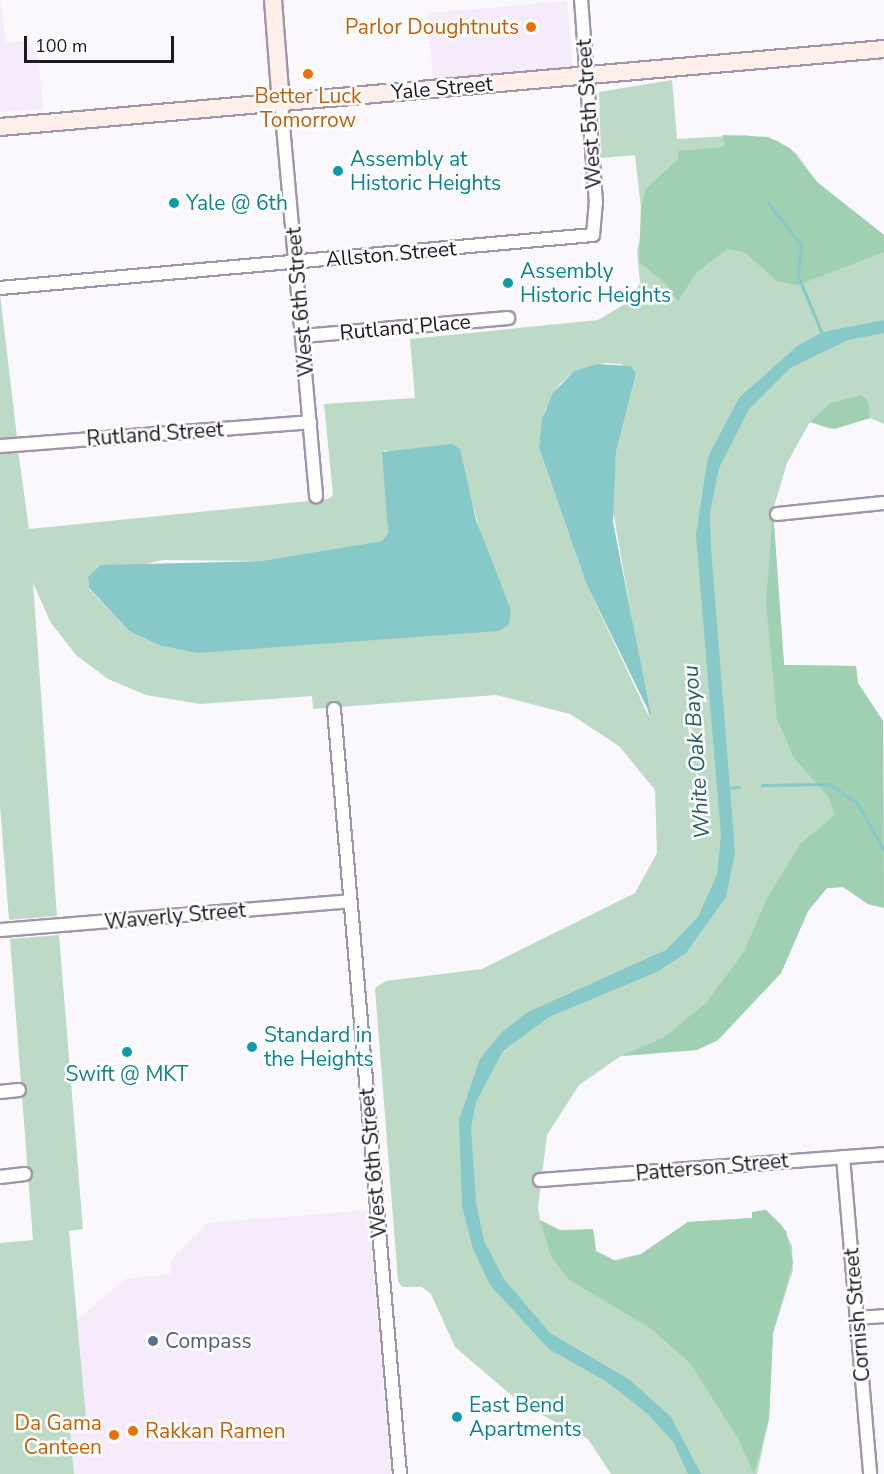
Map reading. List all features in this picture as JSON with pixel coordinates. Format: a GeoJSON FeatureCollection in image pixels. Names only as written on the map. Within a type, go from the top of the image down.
{"type":"FeatureCollection","features":[{"type":"Feature","properties":{"kind":"main road","name":"West 6th Street"},"geometry":{"type":"LineString","coordinates":[[273,0],[281,103]]}},
{"type":"Feature","properties":{"kind":"main road","name":"Yale Street"},"geometry":{"type":"LineString","coordinates":[[0,127],[884,49]]}},
{"type":"Feature","properties":{"kind":"street","name":"West 5th Street"},"geometry":{"type":"LineString","coordinates":[[581,0],[597,227]]}},
{"type":"Feature","properties":{"kind":"street","name":"West 6th Street"},"geometry":{"type":"LineString","coordinates":[[281,103],[316,496]]}},
{"type":"Feature","properties":{"kind":"street","name":"Allston Street"},"geometry":{"type":"LineString","coordinates":[[0,288],[585,238],[597,227]]}},
{"type":"Feature","properties":{"kind":"street","name":"Rutland Place"},"geometry":{"type":"LineString","coordinates":[[303,336],[508,318]]}},
{"type":"Feature","properties":{"kind":"street","name":"Rutland Street"},"geometry":{"type":"LineString","coordinates":[[0,446],[310,422]]}},
{"type":"Feature","properties":{"kind":"street"},"geometry":{"type":"LineString","coordinates":[[777,514],[884,503]]}},
{"type":"Feature","properties":{"kind":"street","name":"West 6th Street"},"geometry":{"type":"LineString","coordinates":[[334,709],[400,1474]]}},
{"type":"Feature","properties":{"kind":"street","name":"Waverly Street"},"geometry":{"type":"LineString","coordinates":[[0,930],[350,901]]}},
{"type":"Feature","properties":{"kind":"street"},"geometry":{"type":"LineString","coordinates":[[0,1092],[19,1090]]}},
{"type":"Feature","properties":{"kind":"street","name":"Patterson Street"},"geometry":{"type":"LineString","coordinates":[[540,1180],[884,1154]]}},
{"type":"Feature","properties":{"kind":"street","name":"Cornish Street"},"geometry":{"type":"LineString","coordinates":[[843,1157],[870,1474]]}},
{"type":"Feature","properties":{"kind":"street"},"geometry":{"type":"LineString","coordinates":[[0,1177],[25,1174]]}},
{"type":"Feature","properties":{"kind":"street"},"geometry":{"type":"LineString","coordinates":[[857,1318],[884,1316]]}},
{"type":"Feature","properties":{"kind":"shaded area"},"geometry":{"type":"Polygon","coordinates":[[[0,0],[6,43],[26,40],[38,52],[43,109],[0,112],[0,0]]]}},
{"type":"Feature","properties":{"kind":"shaded area"},"geometry":{"type":"Polygon","coordinates":[[[567,1],[573,68],[433,80],[428,13],[567,1]]]}},
{"type":"Feature","properties":{"kind":"shaded area"},"geometry":{"type":"Polygon","coordinates":[[[368,1210],[391,1474],[74,1474],[69,1419],[86,1418],[77,1320],[125,1279],[171,1274],[171,1260],[207,1223],[368,1210]]]}},
{"type":"Feature","properties":{"kind":"green space"},"geometry":{"type":"Polygon","coordinates":[[[672,80],[677,139],[745,135],[776,140],[796,153],[817,182],[884,235],[884,424],[870,418],[830,429],[810,422],[787,463],[773,510],[784,665],[856,666],[858,683],[883,721],[884,908],[868,904],[843,887],[827,888],[808,911],[781,973],[718,1040],[697,1050],[621,1056],[579,1085],[547,1135],[538,1207],[540,1220],[556,1230],[593,1229],[596,1251],[609,1261],[641,1254],[688,1222],[752,1218],[752,1212],[766,1210],[782,1225],[792,1246],[793,1270],[773,1333],[769,1419],[757,1474],[611,1474],[588,1439],[523,1405],[455,1347],[431,1294],[422,1287],[402,1287],[398,1281],[375,988],[386,981],[482,969],[635,893],[657,853],[655,790],[619,746],[570,714],[496,695],[313,709],[312,696],[200,704],[146,695],[108,679],[76,655],[51,623],[33,583],[57,916],[9,920],[0,806],[0,452],[18,450],[29,529],[328,499],[333,495],[324,404],[415,398],[410,339],[598,320],[630,301],[640,283],[637,251],[643,226],[635,155],[601,158],[599,92],[672,80]],[[605,363],[574,371],[559,385],[545,410],[539,446],[586,583],[649,717],[612,505],[616,452],[636,374],[621,364],[605,363]],[[384,450],[388,533],[382,541],[261,561],[163,560],[88,577],[89,589],[129,631],[161,646],[197,653],[511,610],[483,543],[465,475],[384,450]]]}},
{"type":"Feature","properties":{"kind":"green space"},"geometry":{"type":"Polygon","coordinates":[[[723,135],[768,137],[790,148],[817,182],[884,235],[884,252],[798,285],[777,281],[744,252],[727,249],[696,273],[678,301],[664,282],[639,262],[641,206],[646,189],[678,159],[678,151],[724,147],[723,135]]]}},
{"type":"Feature","properties":{"kind":"green space"},"geometry":{"type":"Polygon","coordinates":[[[0,294],[17,437],[0,439],[0,294]]]}},
{"type":"Feature","properties":{"kind":"green space"},"geometry":{"type":"Polygon","coordinates":[[[861,395],[868,401],[870,418],[835,429],[810,422],[831,403],[861,395]]]}},
{"type":"Feature","properties":{"kind":"green space"},"geometry":{"type":"Polygon","coordinates":[[[773,510],[784,665],[856,666],[858,683],[883,721],[884,908],[868,904],[843,887],[827,888],[808,911],[781,973],[718,1040],[697,1050],[621,1056],[663,1038],[706,1003],[744,952],[767,898],[801,843],[835,815],[828,796],[794,758],[777,719],[766,603],[773,510]]]}},
{"type":"Feature","properties":{"kind":"green space"},"geometry":{"type":"Polygon","coordinates":[[[59,935],[83,1229],[69,1231],[86,1418],[69,1420],[74,1474],[0,1474],[0,1243],[33,1240],[10,939],[59,935]]]}},
{"type":"Feature","properties":{"kind":"green space"},"geometry":{"type":"Polygon","coordinates":[[[766,1210],[786,1231],[793,1262],[773,1333],[769,1419],[754,1474],[739,1440],[690,1363],[650,1328],[568,1279],[551,1256],[540,1220],[562,1231],[593,1229],[596,1251],[616,1261],[641,1254],[688,1222],[752,1218],[752,1212],[766,1210]]]}},
{"type":"Feature","properties":{"kind":"water"},"geometry":{"type":"Polygon","coordinates":[[[884,320],[884,333],[848,340],[790,368],[749,409],[719,468],[710,512],[711,548],[735,852],[726,897],[686,953],[657,972],[549,1017],[503,1051],[476,1102],[471,1128],[476,1202],[484,1241],[504,1279],[550,1333],[630,1380],[671,1417],[701,1474],[688,1474],[674,1443],[649,1415],[607,1382],[549,1349],[490,1285],[473,1249],[462,1206],[459,1120],[480,1059],[503,1031],[528,1012],[666,950],[698,917],[717,875],[721,835],[696,535],[708,457],[739,398],[797,346],[823,332],[884,320]]]}},
{"type":"Feature","properties":{"kind":"water"},"geometry":{"type":"Polygon","coordinates":[[[597,364],[631,366],[636,374],[616,452],[613,522],[651,716],[586,583],[539,447],[542,419],[553,393],[574,371],[597,364]]]}},
{"type":"Feature","properties":{"kind":"water"},"geometry":{"type":"Polygon","coordinates":[[[452,444],[460,449],[476,520],[511,610],[509,624],[499,631],[197,653],[161,646],[129,631],[89,588],[88,577],[101,565],[261,561],[382,541],[388,533],[382,452],[452,444]]]}},
{"type":"Feature","properties":{"kind":"waterway"},"geometry":{"type":"LineString","coordinates":[[768,203],[801,245],[798,276],[823,336]]}},
{"type":"Feature","properties":{"kind":"waterway"},"geometry":{"type":"LineString","coordinates":[[762,785],[829,784],[857,803],[884,850]]}},
{"type":"Feature","properties":{"kind":"waterway"},"geometry":{"type":"LineString","coordinates":[[728,788],[739,787]]}},
{"type":"Feature","properties":{"kind":"place","name":"Parlor Doughtnuts"},"geometry":{"type":"Point","coordinates":[531,27]}},
{"type":"Feature","properties":{"kind":"place","name":"Better Luck Tomorrow"},"geometry":{"type":"Point","coordinates":[308,74]}},
{"type":"Feature","properties":{"kind":"place","name":"Assembly at Historic Heights"},"geometry":{"type":"Point","coordinates":[338,171]}},
{"type":"Feature","properties":{"kind":"place","name":"Yale @ 6th"},"geometry":{"type":"Point","coordinates":[174,203]}},
{"type":"Feature","properties":{"kind":"place","name":"Assembly Historic Heights"},"geometry":{"type":"Point","coordinates":[508,283]}},
{"type":"Feature","properties":{"kind":"place","name":"Standard in the Heights"},"geometry":{"type":"Point","coordinates":[252,1047]}},
{"type":"Feature","properties":{"kind":"place","name":"Swift @ MKT"},"geometry":{"type":"Point","coordinates":[127,1052]}},
{"type":"Feature","properties":{"kind":"place","name":"Compass"},"geometry":{"type":"Point","coordinates":[153,1341]}},
{"type":"Feature","properties":{"kind":"place","name":"East Bend Apartments"},"geometry":{"type":"Point","coordinates":[457,1417]}},
{"type":"Feature","properties":{"kind":"place","name":"Rakkan Ramen"},"geometry":{"type":"Point","coordinates":[133,1431]}},
{"type":"Feature","properties":{"kind":"place","name":"Da Gama Canteen"},"geometry":{"type":"Point","coordinates":[114,1435]}},
{"type":"Feature","properties":{"kind":"water label","name":"White Oak Bayou"},"geometry":{"type":"Point","coordinates":[697,752]}}]}
